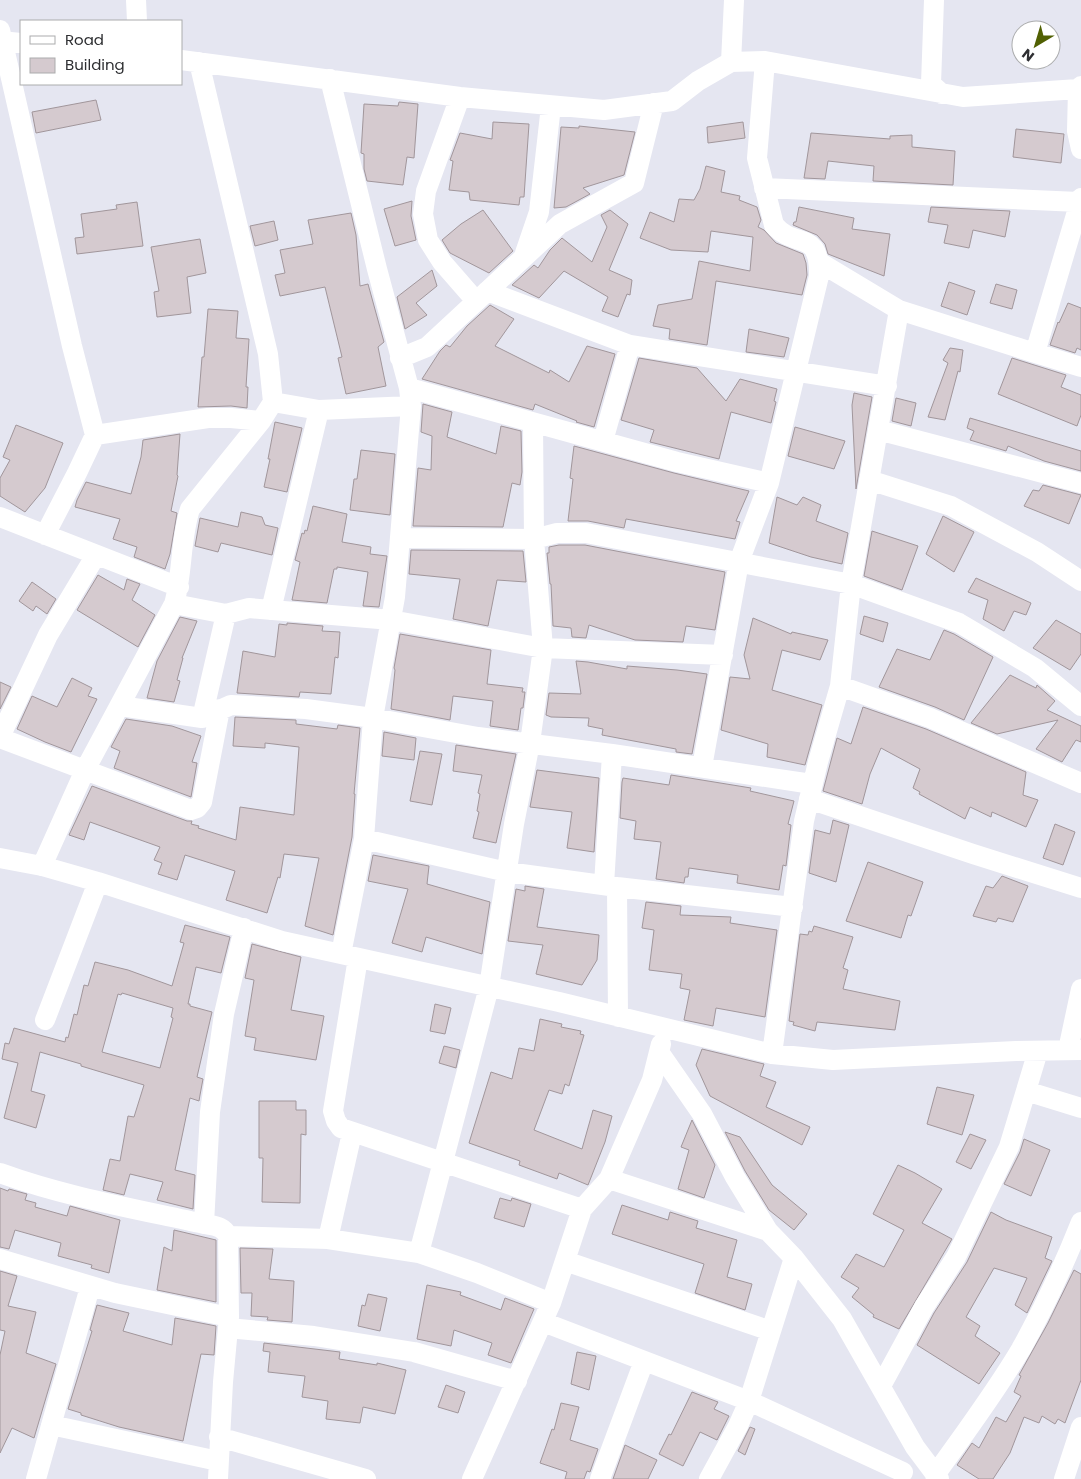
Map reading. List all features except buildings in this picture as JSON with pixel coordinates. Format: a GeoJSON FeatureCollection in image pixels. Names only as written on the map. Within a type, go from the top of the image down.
{"type":"FeatureCollection","features":[{"type":"Feature","properties":{"kind":"street"},"geometry":{"type":"LineString","coordinates":[[136,0],[137,20]]}},
{"type":"Feature","properties":{"kind":"street"},"geometry":{"type":"LineString","coordinates":[[731,62],[734,0]]}},
{"type":"Feature","properties":{"kind":"street"},"geometry":{"type":"LineString","coordinates":[[934,0],[931,84],[942,94]]}},
{"type":"Feature","properties":{"kind":"street"},"geometry":{"type":"LineString","coordinates":[[20,43],[0,37],[72,346],[95,434],[45,535]]}},
{"type":"Feature","properties":{"kind":"street"},"geometry":{"type":"LineString","coordinates":[[42,866],[85,770],[120,706],[176,595],[184,526],[190,509],[261,421],[273,402],[268,354],[190,61],[460,97],[604,110],[672,101],[698,81],[731,62],[765,61],[964,97],[1079,88],[1077,132],[1081,149]]}},
{"type":"Feature","properties":{"kind":"street"},"geometry":{"type":"LineString","coordinates":[[702,767],[739,562],[769,483],[819,276],[819,262],[816,250],[807,241],[779,231],[774,225],[764,188],[757,158],[765,61]]}},
{"type":"Feature","properties":{"kind":"street"},"geometry":{"type":"LineString","coordinates":[[330,79],[410,397],[395,597],[373,718],[364,839],[349,956],[333,1111],[336,1121],[341,1128],[352,1133],[582,1209]]}},
{"type":"Feature","properties":{"kind":"street"},"geometry":{"type":"LineString","coordinates":[[460,97],[426,191],[423,214],[428,240],[442,262],[482,296],[630,345],[887,386]]}},
{"type":"Feature","properties":{"kind":"street"},"geometry":{"type":"LineString","coordinates":[[400,358],[427,347],[560,224],[634,183],[654,103]]}},
{"type":"Feature","properties":{"kind":"street"},"geometry":{"type":"LineString","coordinates":[[524,256],[539,212],[551,106]]}},
{"type":"Feature","properties":{"kind":"street"},"geometry":{"type":"LineString","coordinates":[[764,188],[1080,200],[1034,353]]}},
{"type":"Feature","properties":{"kind":"street"},"geometry":{"type":"LineString","coordinates":[[819,262],[899,310],[1081,367]]}},
{"type":"Feature","properties":{"kind":"street"},"geometry":{"type":"LineString","coordinates":[[772,1054],[804,821],[840,686],[851,584],[899,310]]}},
{"type":"Feature","properties":{"kind":"street"},"geometry":{"type":"LineString","coordinates":[[603,441],[630,345]]}},
{"type":"Feature","properties":{"kind":"street"},"geometry":{"type":"LineString","coordinates":[[273,402],[319,410],[410,397],[533,423],[677,462],[769,483]]}},
{"type":"Feature","properties":{"kind":"street"},"geometry":{"type":"LineString","coordinates":[[271,610],[319,410]]}},
{"type":"Feature","properties":{"kind":"street"},"geometry":{"type":"LineString","coordinates":[[95,434],[208,418],[261,421]]}},
{"type":"Feature","properties":{"kind":"street"},"geometry":{"type":"LineString","coordinates":[[419,1253],[489,987],[514,824],[530,743],[543,648],[534,540],[533,423]]}},
{"type":"Feature","properties":{"kind":"street"},"geometry":{"type":"LineString","coordinates":[[878,430],[1081,483]]}},
{"type":"Feature","properties":{"kind":"street"},"geometry":{"type":"LineString","coordinates":[[869,480],[951,506],[1037,552],[1081,582]]}},
{"type":"Feature","properties":{"kind":"street"},"geometry":{"type":"LineString","coordinates":[[0,517],[96,555],[176,595],[226,614],[249,608],[391,620],[543,648],[723,655]]}},
{"type":"Feature","properties":{"kind":"street"},"geometry":{"type":"LineString","coordinates":[[400,538],[534,540],[557,533],[586,533],[851,584],[959,623],[1035,668],[1081,706]]}},
{"type":"Feature","properties":{"kind":"street"},"geometry":{"type":"LineString","coordinates":[[96,555],[48,635],[0,738],[191,810],[197,808],[202,802],[211,713],[226,614]]}},
{"type":"Feature","properties":{"kind":"street"},"geometry":{"type":"LineString","coordinates":[[840,686],[930,718],[1081,783]]}},
{"type":"Feature","properties":{"kind":"street"},"geometry":{"type":"LineString","coordinates":[[120,706],[211,713],[231,705],[306,709],[373,718],[478,737],[702,767],[811,792],[973,854],[1081,888]]}},
{"type":"Feature","properties":{"kind":"street"},"geometry":{"type":"LineString","coordinates":[[612,754],[610,886],[618,1017]]}},
{"type":"Feature","properties":{"kind":"street"},"geometry":{"type":"LineString","coordinates":[[364,839],[507,872],[793,907]]}},
{"type":"Feature","properties":{"kind":"street"},"geometry":{"type":"LineString","coordinates":[[0,858],[42,866],[98,882],[282,941],[664,1027],[772,1054],[833,1060],[1074,1050],[1081,988]]}},
{"type":"Feature","properties":{"kind":"street"},"geometry":{"type":"LineString","coordinates":[[45,1020],[98,882]]}},
{"type":"Feature","properties":{"kind":"street"},"geometry":{"type":"LineString","coordinates":[[204,1224],[210,1112],[224,1014],[244,928]]}},
{"type":"Feature","properties":{"kind":"street"},"geometry":{"type":"LineString","coordinates":[[472,1479],[551,1303],[582,1209],[608,1179],[652,1080],[664,1027]]}},
{"type":"Feature","properties":{"kind":"street"},"geometry":{"type":"LineString","coordinates":[[881,1386],[924,1308],[956,1257],[1009,1147],[1038,1051]]}},
{"type":"Feature","properties":{"kind":"street"},"geometry":{"type":"LineString","coordinates":[[659,1052],[702,1114],[734,1176],[768,1231],[794,1258],[842,1319],[915,1447],[937,1477],[1021,1349],[1066,1259],[1081,1222]]}},
{"type":"Feature","properties":{"kind":"street"},"geometry":{"type":"LineString","coordinates":[[1026,1091],[1081,1108]]}},
{"type":"Feature","properties":{"kind":"street"},"geometry":{"type":"LineString","coordinates":[[328,1239],[352,1133]]}},
{"type":"Feature","properties":{"kind":"street"},"geometry":{"type":"LineString","coordinates":[[0,1173],[32,1184],[93,1200],[220,1228],[225,1230],[228,1236],[229,1322],[218,1470],[51,1425]]}},
{"type":"Feature","properties":{"kind":"street"},"geometry":{"type":"LineString","coordinates":[[608,1179],[768,1231]]}},
{"type":"Feature","properties":{"kind":"street"},"geometry":{"type":"LineString","coordinates":[[228,1236],[328,1239],[419,1253],[477,1273],[551,1303]]}},
{"type":"Feature","properties":{"kind":"street"},"geometry":{"type":"LineString","coordinates":[[710,1479],[749,1401],[794,1258]]}},
{"type":"Feature","properties":{"kind":"street"},"geometry":{"type":"LineString","coordinates":[[0,1259],[90,1287],[229,1322],[414,1352],[517,1381]]}},
{"type":"Feature","properties":{"kind":"street"},"geometry":{"type":"LineString","coordinates":[[565,1261],[771,1331]]}},
{"type":"Feature","properties":{"kind":"street"},"geometry":{"type":"LineString","coordinates":[[36,1479],[90,1287]]}},
{"type":"Feature","properties":{"kind":"street"},"geometry":{"type":"LineString","coordinates":[[543,1322],[749,1401],[902,1476],[915,1447]]}},
{"type":"Feature","properties":{"kind":"street"},"geometry":{"type":"LineString","coordinates":[[600,1479],[644,1361]]}},
{"type":"Feature","properties":{"kind":"street"},"geometry":{"type":"LineString","coordinates":[[1064,1479],[1081,1427]]}},
{"type":"Feature","properties":{"kind":"street"},"geometry":{"type":"LineString","coordinates":[[219,1437],[366,1479]]}}]}
